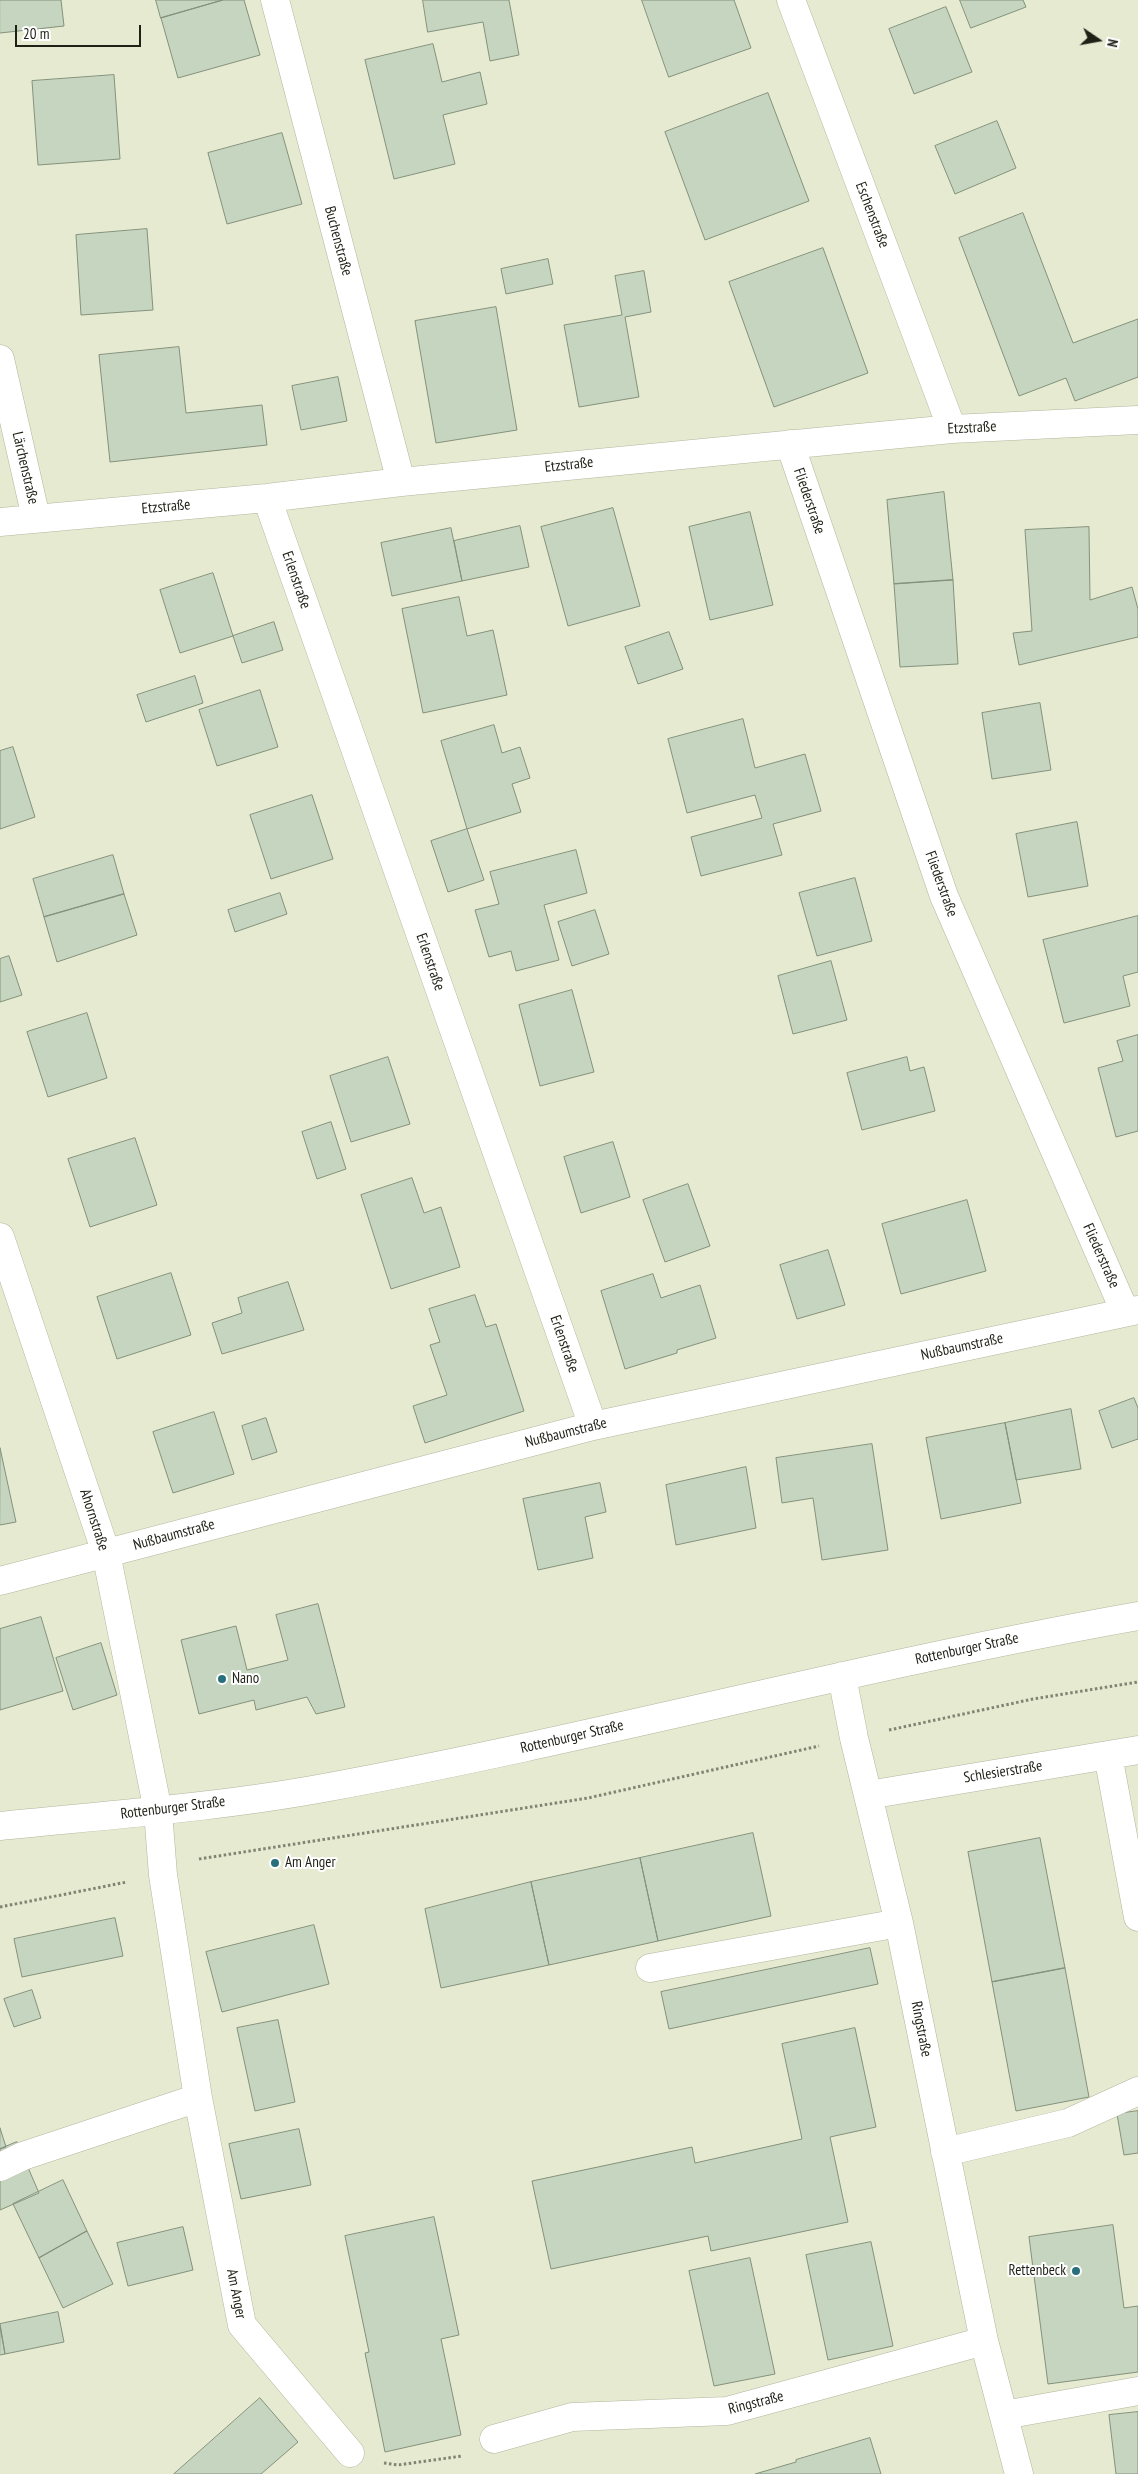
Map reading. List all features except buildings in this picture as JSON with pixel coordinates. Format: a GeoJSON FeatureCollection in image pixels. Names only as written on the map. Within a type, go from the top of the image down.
{"type":"FeatureCollection","features":[{"type":"Feature","properties":{"kind":"street","name":"Buchenstraße"},"geometry":{"type":"LineString","coordinates":[[275,0],[401,482]]}},
{"type":"Feature","properties":{"kind":"street","name":"Eschenstraße"},"geometry":{"type":"LineString","coordinates":[[792,0],[952,429]]}},
{"type":"Feature","properties":{"kind":"street","name":"Lärchenstraße"},"geometry":{"type":"LineString","coordinates":[[0,359],[36,518]]}},
{"type":"Feature","properties":{"kind":"street","name":"Etzstraße"},"geometry":{"type":"LineString","coordinates":[[0,522],[267,498],[401,482],[952,429],[1138,420]]}},
{"type":"Feature","properties":{"kind":"street","name":"Fliederstraße"},"geometry":{"type":"LineString","coordinates":[[790,444],[944,896],[1131,1311]]}},
{"type":"Feature","properties":{"kind":"street","name":"Erlenstraße"},"geometry":{"type":"LineString","coordinates":[[267,498],[593,1426]]}},
{"type":"Feature","properties":{"kind":"street","name":"Ahornstraße"},"geometry":{"type":"LineString","coordinates":[[0,1237],[106,1553],[158,1810]]}},
{"type":"Feature","properties":{"kind":"street","name":"Nußbaumstraße"},"geometry":{"type":"LineString","coordinates":[[0,1581],[593,1426],[1131,1311]]}},
{"type":"Feature","properties":{"kind":"street","name":"Rottenburger Straße"},"geometry":{"type":"LineString","coordinates":[[0,1826],[158,1810],[326,1788],[533,1746],[1010,1638],[1138,1616]]}},
{"type":"Feature","properties":{"kind":"street","name":"Ringstraße"},"geometry":{"type":"LineString","coordinates":[[842,1676],[854,1738],[899,1923],[984,2341],[1019,2474]]}},
{"type":"Feature","properties":{"kind":"street","name":"Schlesierstraße"},"geometry":{"type":"LineString","coordinates":[[868,1795],[1138,1750]]}},
{"type":"Feature","properties":{"kind":"street"},"geometry":{"type":"LineString","coordinates":[[1108,1755],[1138,1916]]}},
{"type":"Feature","properties":{"kind":"street","name":"Am Anger"},"geometry":{"type":"LineString","coordinates":[[158,1810],[164,1875],[198,2098],[242,2325],[350,2452]]}},
{"type":"Feature","properties":{"kind":"street"},"geometry":{"type":"LineString","coordinates":[[650,1968],[899,1923]]}},
{"type":"Feature","properties":{"kind":"street"},"geometry":{"type":"LineString","coordinates":[[946,2152],[1068,2123],[1138,2091]]}},
{"type":"Feature","properties":{"kind":"street"},"geometry":{"type":"LineString","coordinates":[[12,2161],[198,2098]]}},
{"type":"Feature","properties":{"kind":"street","name":"Ringstraße"},"geometry":{"type":"LineString","coordinates":[[494,2439],[572,2417],[727,2411],[984,2341]]}},
{"type":"Feature","properties":{"kind":"street"},"geometry":{"type":"LineString","coordinates":[[1004,2415],[1138,2391]]}},
{"type":"Feature","properties":{"kind":"path"},"geometry":{"type":"LineString","coordinates":[[0,1907],[164,1875],[201,1858],[588,1798],[1032,1699],[1138,1682]]}},
{"type":"Feature","properties":{"kind":"path"},"geometry":{"type":"LineString","coordinates":[[350,2452],[376,2462],[398,2465],[458,2458],[494,2439]]}},
{"type":"Feature","properties":{"kind":"place","name":"Nano"},"geometry":{"type":"Point","coordinates":[222,1679]}},
{"type":"Feature","properties":{"kind":"place","name":"Am Anger"},"geometry":{"type":"Point","coordinates":[275,1863]}},
{"type":"Feature","properties":{"kind":"place","name":"Rettenbeck"},"geometry":{"type":"Point","coordinates":[1076,2271]}}]}
